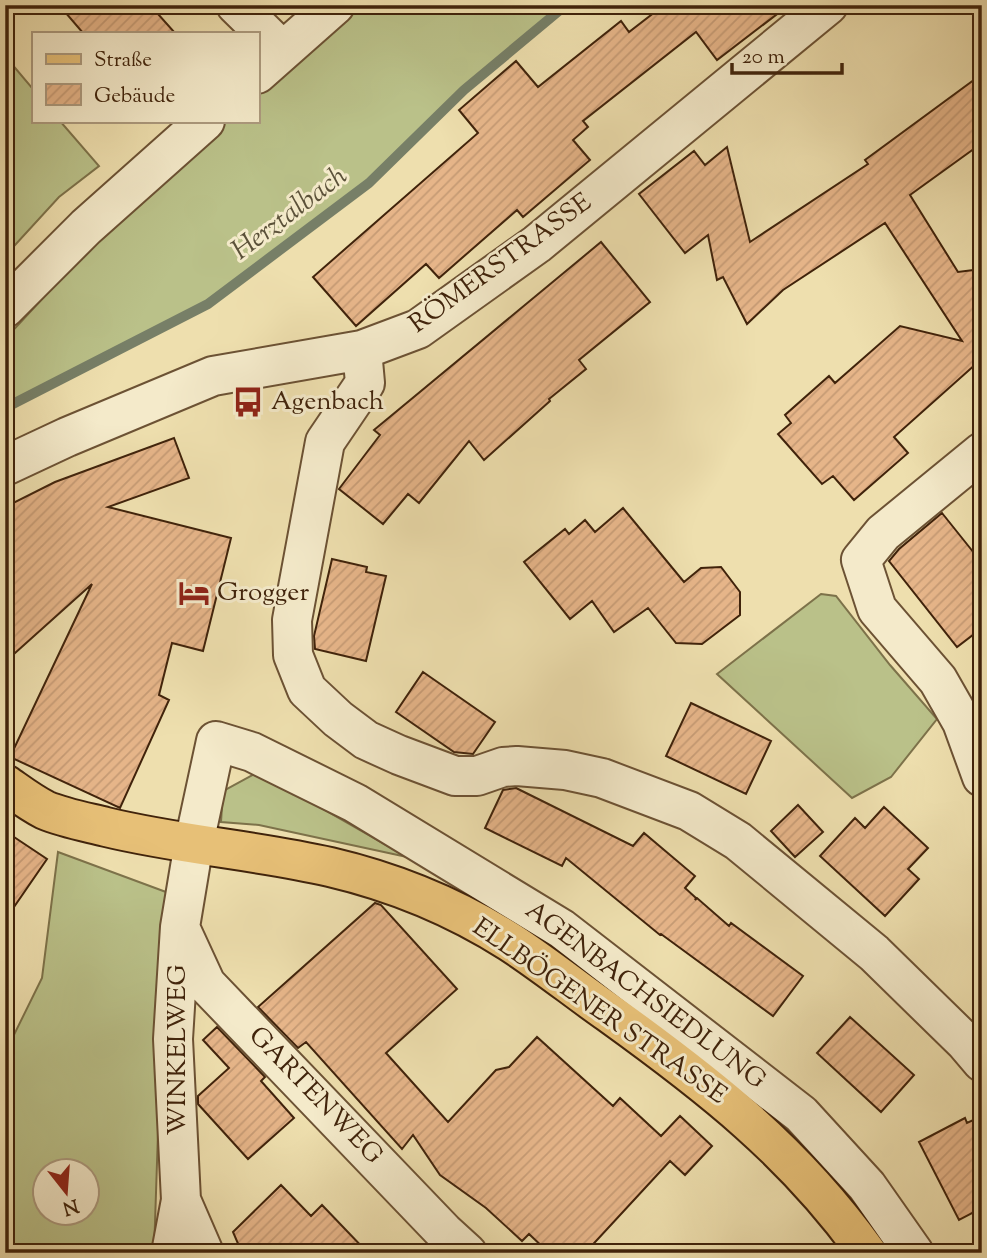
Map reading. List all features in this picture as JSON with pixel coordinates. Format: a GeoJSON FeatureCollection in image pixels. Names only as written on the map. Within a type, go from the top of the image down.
{"type":"FeatureCollection","features":[{"type":"Feature","properties":{"kind":"main road"},"geometry":{"type":"LineString","coordinates":[[5,784],[31,802],[56,813],[141,835],[194,843]]}},
{"type":"Feature","properties":{"kind":"main road","name":"ELLBÖGENER STRASSE"},"geometry":{"type":"LineString","coordinates":[[194,843],[264,853],[383,881],[447,908],[511,943],[731,1104],[803,1172],[867,1253]]}},
{"type":"Feature","properties":{"kind":"street"},"geometry":{"type":"LineString","coordinates":[[236,5],[252,32]]}},
{"type":"Feature","properties":{"kind":"street"},"geometry":{"type":"LineString","coordinates":[[259,44],[270,62],[335,5]]}},
{"type":"Feature","properties":{"kind":"street","name":"RÖMERSTRASSE"},"geometry":{"type":"LineString","coordinates":[[5,466],[213,376],[362,350],[418,329],[537,244],[828,5]]}},
{"type":"Feature","properties":{"kind":"street"},"geometry":{"type":"LineString","coordinates":[[5,308],[86,227],[204,122]]}},
{"type":"Feature","properties":{"kind":"street"},"geometry":{"type":"LineString","coordinates":[[362,350],[365,383],[325,442],[292,620],[293,655],[307,690],[366,740],[454,776],[477,776],[503,767],[517,766],[565,770],[602,778],[689,811],[738,841],[874,953],[982,1062]]}},
{"type":"Feature","properties":{"kind":"street"},"geometry":{"type":"LineString","coordinates":[[982,452],[883,533],[861,560],[877,609],[938,680],[962,722],[982,777]]}},
{"type":"Feature","properties":{"kind":"street","name":"AGENBACHSIEDLUNG"},"geometry":{"type":"LineString","coordinates":[[194,843],[216,741],[252,752],[355,803],[562,929],[801,1114],[867,1186],[914,1253]]}},
{"type":"Feature","properties":{"kind":"street","name":"WINKELWEG"},"geometry":{"type":"LineString","coordinates":[[194,843],[180,927],[173,1039],[181,1200],[204,1253]]}},
{"type":"Feature","properties":{"kind":"street","name":"GARTENWEG"},"geometry":{"type":"LineString","coordinates":[[180,927],[206,984],[467,1253]]}},
{"type":"Feature","properties":{"kind":"street"},"geometry":{"type":"LineString","coordinates":[[171,1253],[181,1200]]}},
{"type":"Feature","properties":{"kind":"green space"},"geometry":{"type":"Polygon","coordinates":[[[358,5],[566,5],[464,90],[369,183],[208,304],[14,403],[5,395],[5,339],[118,217],[226,122],[259,122],[259,92],[358,5]]]}},
{"type":"Feature","properties":{"kind":"green space"},"geometry":{"type":"Polygon","coordinates":[[[5,56],[32,88],[32,122],[61,122],[99,166],[59,197],[5,256],[5,56]]]}},
{"type":"Feature","properties":{"kind":"green space"},"geometry":{"type":"Polygon","coordinates":[[[821,594],[836,596],[937,719],[891,777],[852,798],[717,674],[821,594]]]}},
{"type":"Feature","properties":{"kind":"green space"},"geometry":{"type":"Polygon","coordinates":[[[258,772],[407,857],[259,825],[221,822],[223,791],[258,772]]]}},
{"type":"Feature","properties":{"kind":"green space"},"geometry":{"type":"Polygon","coordinates":[[[58,852],[166,892],[154,1253],[5,1253],[5,1053],[42,978],[58,852]]]}},
{"type":"Feature","properties":{"kind":"building"},"geometry":{"type":"Polygon","coordinates":[[[59,5],[150,5],[174,32],[82,32],[59,5]]]}},
{"type":"Feature","properties":{"kind":"building"},"geometry":{"type":"Polygon","coordinates":[[[664,5],[789,5],[717,60],[696,32],[583,121],[588,127],[573,140],[590,160],[523,217],[517,210],[439,278],[426,264],[356,326],[313,277],[478,133],[459,110],[516,61],[538,87],[621,21],[629,32],[664,5]]]}},
{"type":"Feature","properties":{"kind":"building"},"geometry":{"type":"Polygon","coordinates":[[[982,74],[982,143],[910,195],[958,272],[982,269],[982,371],[977,363],[894,437],[908,453],[854,500],[833,476],[822,484],[778,434],[791,423],[785,415],[829,376],[835,383],[900,326],[962,341],[885,223],[783,290],[747,324],[723,277],[717,280],[708,235],[685,253],[639,194],[694,151],[705,165],[727,147],[750,242],[868,164],[865,160],[982,74]]]}},
{"type":"Feature","properties":{"kind":"building"},"geometry":{"type":"Polygon","coordinates":[[[601,242],[650,302],[579,360],[586,369],[549,399],[550,401],[484,460],[469,441],[419,503],[408,494],[383,524],[339,489],[380,435],[374,430],[601,242]]]}},
{"type":"Feature","properties":{"kind":"building"},"geometry":{"type":"Polygon","coordinates":[[[174,438],[189,478],[108,507],[231,538],[203,651],[172,643],[159,695],[169,700],[120,808],[10,757],[92,584],[5,662],[5,507],[55,482],[174,438]]]}},
{"type":"Feature","properties":{"kind":"building"},"geometry":{"type":"Polygon","coordinates":[[[623,508],[684,582],[701,568],[721,567],[740,592],[740,615],[702,644],[676,643],[648,608],[614,632],[592,601],[570,619],[524,562],[565,529],[569,534],[585,520],[595,532],[623,508]]]}},
{"type":"Feature","properties":{"kind":"building"},"geometry":{"type":"Polygon","coordinates":[[[942,513],[982,563],[982,628],[957,647],[889,561],[899,549],[942,513]]]}},
{"type":"Feature","properties":{"kind":"building"},"geometry":{"type":"Polygon","coordinates":[[[332,559],[367,567],[366,572],[386,576],[366,661],[315,649],[314,636],[332,559]]]}},
{"type":"Feature","properties":{"kind":"building"},"geometry":{"type":"Polygon","coordinates":[[[423,672],[495,722],[473,754],[454,752],[396,712],[423,672]]]}},
{"type":"Feature","properties":{"kind":"building"},"geometry":{"type":"Polygon","coordinates":[[[691,703],[771,741],[746,794],[666,756],[691,703]]]}},
{"type":"Feature","properties":{"kind":"building"},"geometry":{"type":"Polygon","coordinates":[[[516,788],[633,846],[644,833],[695,876],[685,888],[695,900],[697,898],[729,926],[731,923],[803,976],[773,1016],[660,935],[566,858],[562,866],[485,828],[503,790],[516,788]]]}},
{"type":"Feature","properties":{"kind":"building"},"geometry":{"type":"Polygon","coordinates":[[[798,805],[823,832],[795,857],[771,831],[798,805]]]}},
{"type":"Feature","properties":{"kind":"building"},"geometry":{"type":"Polygon","coordinates":[[[884,807],[928,848],[908,869],[919,879],[885,916],[820,856],[855,818],[865,828],[884,807]]]}},
{"type":"Feature","properties":{"kind":"building"},"geometry":{"type":"Polygon","coordinates":[[[5,831],[47,859],[5,920],[5,831]]]}},
{"type":"Feature","properties":{"kind":"building"},"geometry":{"type":"Polygon","coordinates":[[[375,903],[381,905],[457,989],[386,1053],[448,1122],[496,1070],[509,1067],[537,1037],[613,1106],[620,1098],[661,1136],[680,1116],[712,1146],[685,1175],[670,1161],[585,1253],[549,1253],[529,1234],[522,1241],[486,1208],[440,1175],[413,1135],[402,1149],[306,1042],[298,1048],[258,1007],[375,903]]]}},
{"type":"Feature","properties":{"kind":"building"},"geometry":{"type":"Polygon","coordinates":[[[850,1017],[914,1075],[881,1112],[817,1053],[850,1017]]]}},
{"type":"Feature","properties":{"kind":"building"},"geometry":{"type":"Polygon","coordinates":[[[217,1027],[265,1077],[261,1081],[294,1118],[248,1159],[198,1104],[198,1096],[229,1068],[203,1040],[217,1027]]]}},
{"type":"Feature","properties":{"kind":"building"},"geometry":{"type":"Polygon","coordinates":[[[982,1116],[982,1208],[959,1220],[919,1142],[965,1118],[967,1123],[982,1116]]]}},
{"type":"Feature","properties":{"kind":"building"},"geometry":{"type":"Polygon","coordinates":[[[281,1185],[311,1216],[322,1205],[368,1253],[242,1253],[233,1232],[281,1185]]]}},
{"type":"Feature","properties":{"kind":"waterway","name":"Herztalbach"},"geometry":{"type":"LineString","coordinates":[[5,408],[208,304],[369,183],[464,90],[566,5]]}},
{"type":"Feature","properties":{"kind":"place","name":"Agenbach"},"geometry":{"type":"Point","coordinates":[248,402]}},
{"type":"Feature","properties":{"kind":"place","name":"Grogger"},"geometry":{"type":"Point","coordinates":[194,593]}}]}
